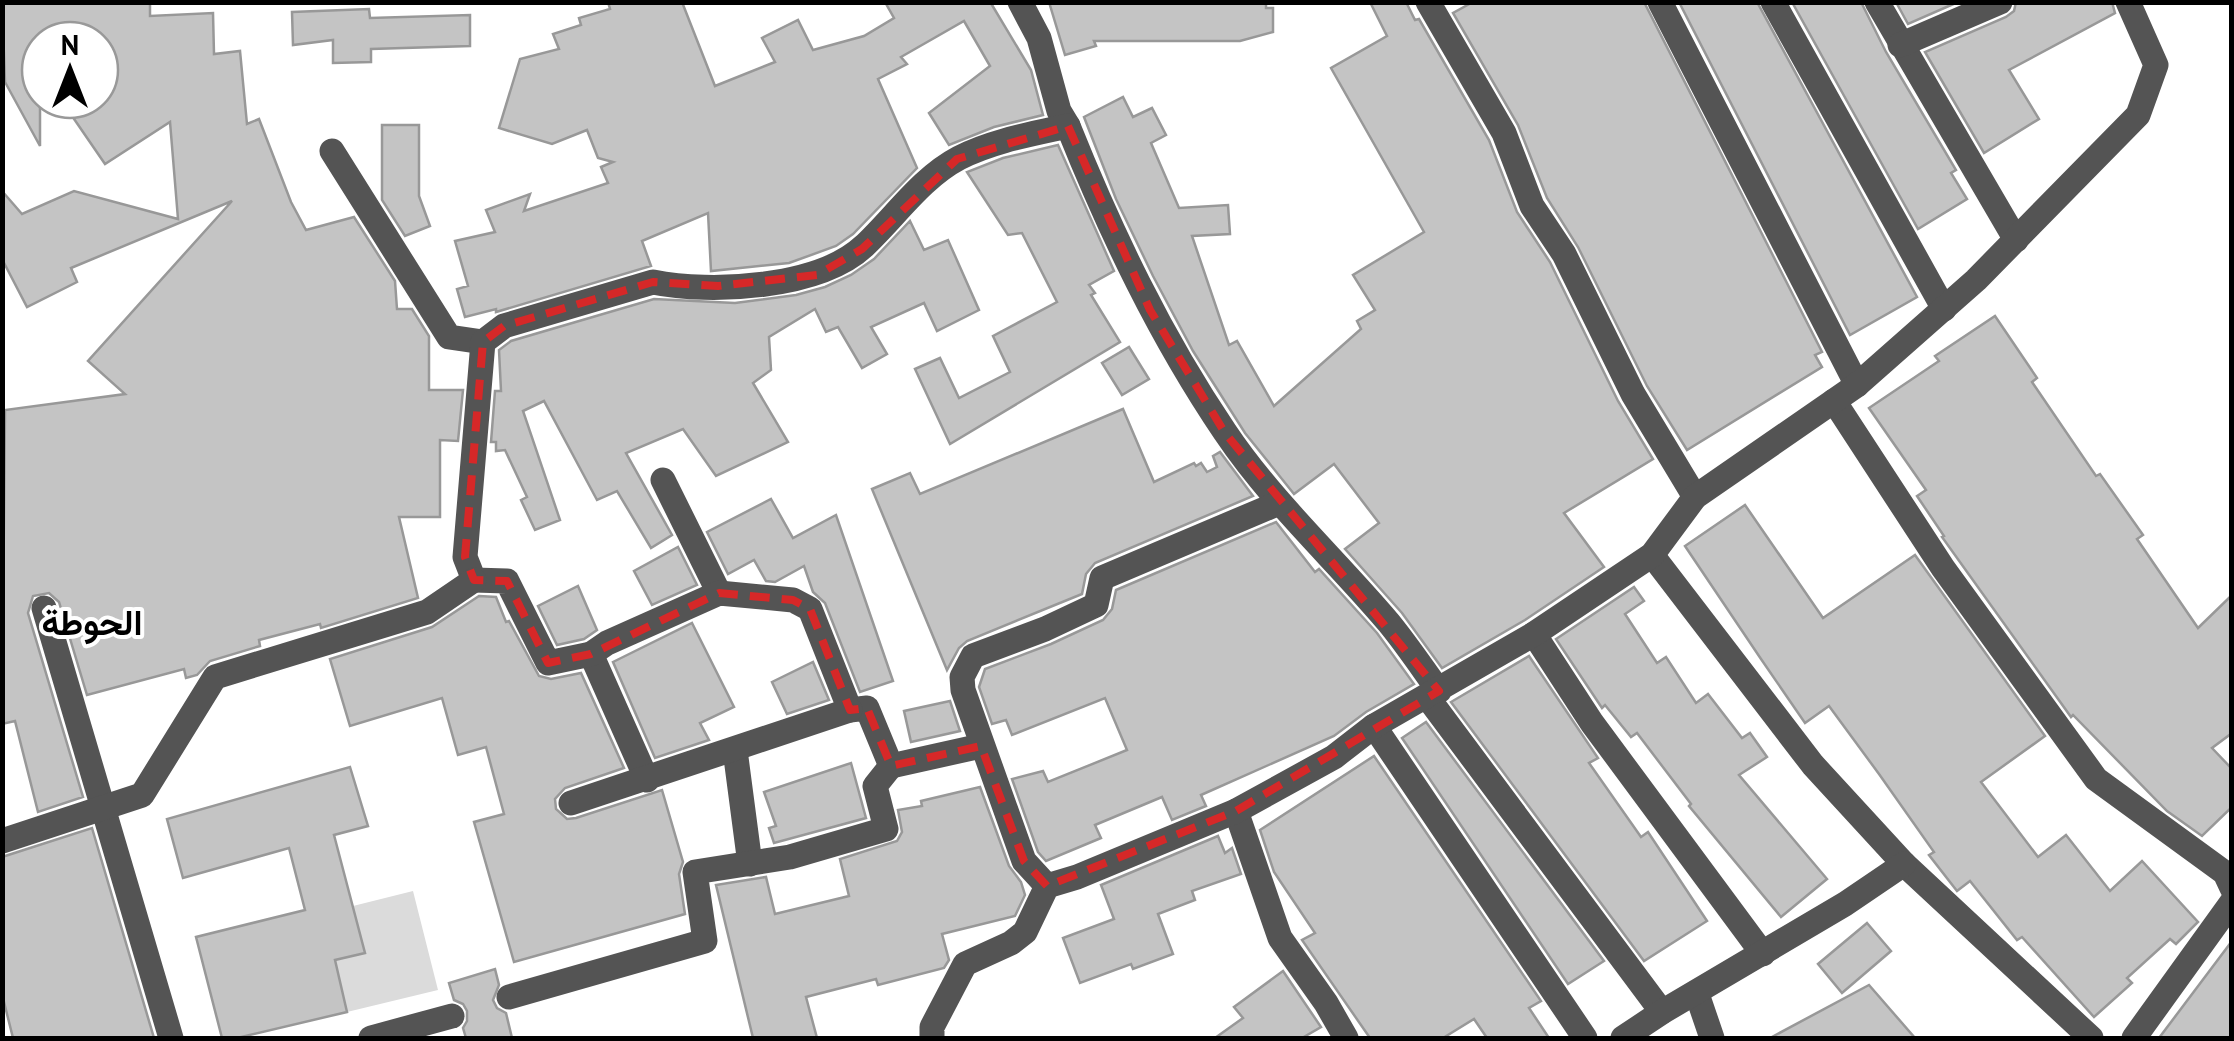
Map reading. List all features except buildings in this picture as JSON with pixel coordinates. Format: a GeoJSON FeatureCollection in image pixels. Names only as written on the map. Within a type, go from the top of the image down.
{"type":"FeatureCollection","features":[{"type":"Feature","properties":{"kind":"street"},"geometry":{"type":"LineString","coordinates":[[1020,2],[1040,38],[1059,111],[1110,230],[1150,310],[1225,433],[1279,503],[1391,626],[1434,694],[1662,1012]]}},
{"type":"Feature","properties":{"kind":"street"},"geometry":{"type":"LineString","coordinates":[[1428,2],[1504,133],[1532,206],[1564,254],[1634,394],[1695,497]]}},
{"type":"Feature","properties":{"kind":"street"},"geometry":{"type":"LineString","coordinates":[[1660,2],[1858,384]]}},
{"type":"Feature","properties":{"kind":"street"},"geometry":{"type":"LineString","coordinates":[[1772,2],[1944,309]]}},
{"type":"Feature","properties":{"kind":"street"},"geometry":{"type":"LineString","coordinates":[[1878,2],[2016,240]]}},
{"type":"Feature","properties":{"kind":"street"},"geometry":{"type":"LineString","coordinates":[[1900,44],[2000,2]]}},
{"type":"Feature","properties":{"kind":"street"},"geometry":{"type":"LineString","coordinates":[[932,1038],[932,1028],[964,964],[1012,943],[1025,932],[1046,886],[1236,811],[1334,757],[1374,726],[1534,634],[1652,555],[1695,497],[1858,384],[2016,240],[2138,115],[2156,65],[2128,2]]}},
{"type":"Feature","properties":{"kind":"street"},"geometry":{"type":"LineString","coordinates":[[332,151],[449,337],[483,342],[504,326],[653,282],[677,287],[718,286],[782,282],[817,275],[862,249],[916,191],[958,158],[1068,126]]}},
{"type":"Feature","properties":{"kind":"street"},"geometry":{"type":"LineString","coordinates":[[474,580],[465,557],[483,342]]}},
{"type":"Feature","properties":{"kind":"street"},"geometry":{"type":"LineString","coordinates":[[1834,401],[1943,568],[2096,779],[2225,873],[2232,888]]}},
{"type":"Feature","properties":{"kind":"street"},"geometry":{"type":"LineString","coordinates":[[663,480],[719,593]]}},
{"type":"Feature","properties":{"kind":"street"},"geometry":{"type":"LineString","coordinates":[[1046,886],[1024,861],[981,746],[962,677],[974,656],[1045,629],[1096,604],[1102,578],[1279,503]]}},
{"type":"Feature","properties":{"kind":"street"},"geometry":{"type":"LineString","coordinates":[[1652,555],[1813,765],[1904,864],[2091,1038]]}},
{"type":"Feature","properties":{"kind":"street"},"geometry":{"type":"LineString","coordinates":[[2,841],[142,796],[215,676],[427,612],[474,580],[507,581],[548,663],[592,654],[607,643],[719,593],[793,600],[810,609],[850,710]]}},
{"type":"Feature","properties":{"kind":"street"},"geometry":{"type":"LineString","coordinates":[[44,608],[171,1038]]}},
{"type":"Feature","properties":{"kind":"street"},"geometry":{"type":"LineString","coordinates":[[1534,634],[1592,723],[1763,954]]}},
{"type":"Feature","properties":{"kind":"street"},"geometry":{"type":"LineString","coordinates":[[592,654],[647,780]]}},
{"type":"Feature","properties":{"kind":"street"},"geometry":{"type":"LineString","coordinates":[[571,803],[850,710],[866,708],[892,766]]}},
{"type":"Feature","properties":{"kind":"street"},"geometry":{"type":"LineString","coordinates":[[1374,726],[1585,1038]]}},
{"type":"Feature","properties":{"kind":"street"},"geometry":{"type":"LineString","coordinates":[[509,997],[705,941],[696,872],[790,857],[886,829],[876,786],[892,766],[981,746]]}},
{"type":"Feature","properties":{"kind":"street"},"geometry":{"type":"LineString","coordinates":[[735,750],[750,864]]}},
{"type":"Feature","properties":{"kind":"street"},"geometry":{"type":"LineString","coordinates":[[1236,811],[1280,938],[1346,1038]]}},
{"type":"Feature","properties":{"kind":"street"},"geometry":{"type":"LineString","coordinates":[[1623,1038],[1904,864]]}},
{"type":"Feature","properties":{"kind":"street"},"geometry":{"type":"LineString","coordinates":[[2134,1038],[2232,902]]}},
{"type":"Feature","properties":{"kind":"street"},"geometry":{"type":"LineString","coordinates":[[1697,994],[1712,1038]]}},
{"type":"Feature","properties":{"kind":"street"},"geometry":{"type":"LineString","coordinates":[[371,1038],[452,1016]]}},
{"type":"Feature","properties":{"kind":"highlighted area"},"geometry":{"type":"Polygon","coordinates":[[[1068,126],[1150,310],[1225,433],[1439,691],[1236,811],[1047,886],[1024,861],[981,746],[891,766],[867,708],[850,710],[810,609],[793,600],[719,593],[591,654],[548,663],[507,581],[474,580],[465,557],[483,342],[504,326],[653,282],[718,286],[817,275],[862,249],[957,159],[1068,126]]]}},
{"type":"Feature","properties":{"kind":"shaded area"},"geometry":{"type":"Polygon","coordinates":[[[413,891],[438,990],[347,1012],[335,960],[364,953],[353,906],[413,891]]]}},
{"type":"Feature","properties":{"kind":"district","name":"الحوطة"},"geometry":{"type":"Point","coordinates":[92,623]}}]}
